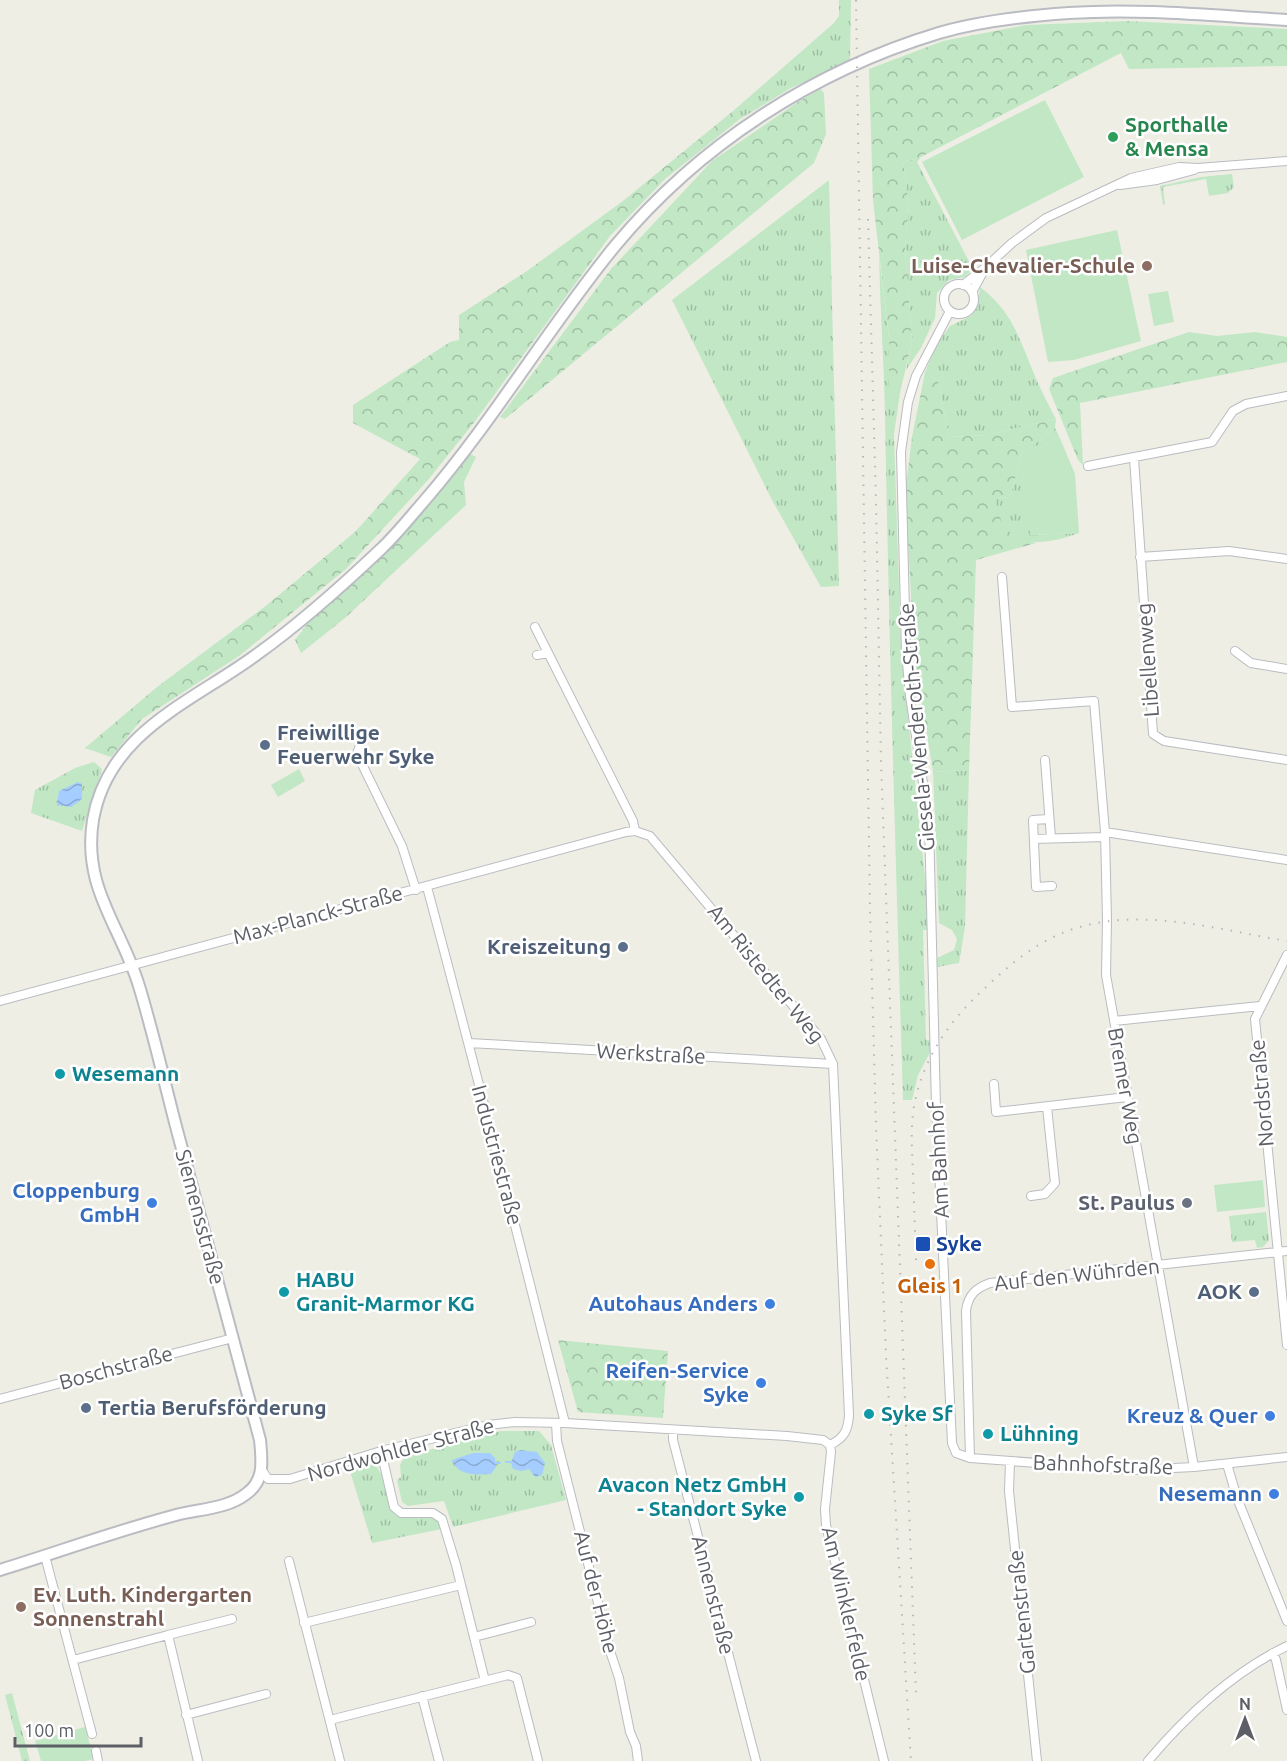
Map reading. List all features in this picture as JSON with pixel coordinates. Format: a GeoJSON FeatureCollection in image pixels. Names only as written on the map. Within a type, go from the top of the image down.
{"type":"FeatureCollection","features":[{"type":"Feature","properties":{"kind":"main road","name":"Siemensstraße"},"geometry":{"type":"LineString","coordinates":[[262,1470],[260,1440],[138,982],[101,898],[95,878],[91,841],[97,804],[104,782],[123,753],[150,726],[279,638],[387,544],[450,470],[615,246],[666,190],[728,138],[790,97],[836,75],[940,33],[987,22],[1069,13],[1128,12],[1287,20]]}},
{"type":"Feature","properties":{"kind":"main road"},"geometry":{"type":"LineString","coordinates":[[0,1570],[178,1514],[232,1502],[255,1486],[262,1470]]}},
{"type":"Feature","properties":{"kind":"street"},"geometry":{"type":"LineString","coordinates":[[963,285],[972,292],[974,301],[971,308],[958,314],[945,304],[944,297],[948,289],[955,285],[963,285],[986,268],[1012,243],[1046,218],[1088,196],[1118,185],[1165,178],[1198,168],[1287,161]]}},
{"type":"Feature","properties":{"kind":"street"},"geometry":{"type":"LineString","coordinates":[[972,292],[986,268]]}},
{"type":"Feature","properties":{"kind":"street","name":"Giesela-Wenderoth-Straße"},"geometry":{"type":"LineString","coordinates":[[936,1046],[928,823],[906,652],[901,452],[908,402],[916,376],[950,310]]}},
{"type":"Feature","properties":{"kind":"street"},"geometry":{"type":"LineString","coordinates":[[1088,466],[1212,442],[1233,411],[1246,404],[1287,396]]}},
{"type":"Feature","properties":{"kind":"street"},"geometry":{"type":"LineString","coordinates":[[1134,458],[1140,557],[1229,551],[1287,559]]}},
{"type":"Feature","properties":{"kind":"street","name":"Libellenweg"},"geometry":{"type":"LineString","coordinates":[[1140,557],[1153,734],[1164,741],[1287,760]]}},
{"type":"Feature","properties":{"kind":"street","name":"Bremer Weg"},"geometry":{"type":"LineString","coordinates":[[1002,577],[1012,707],[1094,701],[1105,835],[1106,975],[1194,1467]]}},
{"type":"Feature","properties":{"kind":"street"},"geometry":{"type":"LineString","coordinates":[[535,627],[636,831]]}},
{"type":"Feature","properties":{"kind":"street"},"geometry":{"type":"LineString","coordinates":[[1235,651],[1251,663],[1287,669]]}},
{"type":"Feature","properties":{"kind":"street"},"geometry":{"type":"LineString","coordinates":[[537,655],[548,653]]}},
{"type":"Feature","properties":{"kind":"street"},"geometry":{"type":"LineString","coordinates":[[361,742],[357,753],[402,846],[416,890]]}},
{"type":"Feature","properties":{"kind":"street"},"geometry":{"type":"LineString","coordinates":[[1045,760],[1051,838]]}},
{"type":"Feature","properties":{"kind":"street"},"geometry":{"type":"LineString","coordinates":[[1049,819],[1033,820],[1036,886],[1052,886]]}},
{"type":"Feature","properties":{"kind":"street","name":"Max-Planck-Straße"},"geometry":{"type":"LineString","coordinates":[[0,1001],[636,831]]}},
{"type":"Feature","properties":{"kind":"street","name":"Am Ristedter Weg"},"geometry":{"type":"LineString","coordinates":[[636,831],[650,836],[703,897],[821,1039],[834,1064],[849,1415],[848,1428],[844,1435],[830,1445]]}},
{"type":"Feature","properties":{"kind":"street"},"geometry":{"type":"LineString","coordinates":[[1034,840],[1105,835],[1287,860]]}},
{"type":"Feature","properties":{"kind":"street","name":"Industriestraße"},"geometry":{"type":"LineString","coordinates":[[427,887],[566,1423]]}},
{"type":"Feature","properties":{"kind":"street","name":"Nordstraße"},"geometry":{"type":"LineString","coordinates":[[1287,955],[1255,1019],[1287,1345]]}},
{"type":"Feature","properties":{"kind":"street"},"geometry":{"type":"LineString","coordinates":[[1114,1020],[1260,1006]]}},
{"type":"Feature","properties":{"kind":"street","name":"Werkstraße"},"geometry":{"type":"LineString","coordinates":[[469,1043],[834,1064]]}},
{"type":"Feature","properties":{"kind":"street","name":"Am Bahnhof"},"geometry":{"type":"LineString","coordinates":[[936,1046],[938,1154],[950,1404],[952,1443],[956,1453]]}},
{"type":"Feature","properties":{"kind":"street"},"geometry":{"type":"LineString","coordinates":[[994,1084],[996,1112],[1127,1097]]}},
{"type":"Feature","properties":{"kind":"street"},"geometry":{"type":"LineString","coordinates":[[1031,1196],[1045,1194],[1055,1183],[1047,1107]]}},
{"type":"Feature","properties":{"kind":"street","name":"Auf den Wührden"},"geometry":{"type":"LineString","coordinates":[[970,1458],[966,1311],[972,1294],[979,1287],[990,1283],[1287,1251]]}},
{"type":"Feature","properties":{"kind":"street","name":"Boschstraße"},"geometry":{"type":"LineString","coordinates":[[0,1399],[232,1338]]}},
{"type":"Feature","properties":{"kind":"street","name":"Nordwohlder Straße"},"geometry":{"type":"LineString","coordinates":[[262,1470],[268,1479],[290,1479],[381,1451],[488,1425],[515,1422],[787,1436],[823,1440],[830,1445]]}},
{"type":"Feature","properties":{"kind":"street","name":"Auf der Höhe"},"geometry":{"type":"LineString","coordinates":[[556,1423],[557,1441],[619,1678],[638,1761]]}},
{"type":"Feature","properties":{"kind":"street","name":"Annenstraße"},"geometry":{"type":"LineString","coordinates":[[673,1430],[673,1440],[756,1761]]}},
{"type":"Feature","properties":{"kind":"street","name":"Am Winklerfelde"},"geometry":{"type":"LineString","coordinates":[[830,1445],[826,1525],[884,1761]]}},
{"type":"Feature","properties":{"kind":"street"},"geometry":{"type":"LineString","coordinates":[[381,1451],[394,1507],[401,1513],[434,1513],[442,1518],[485,1681]]}},
{"type":"Feature","properties":{"kind":"street","name":"Bahnhofstraße"},"geometry":{"type":"LineString","coordinates":[[956,1453],[970,1458],[1010,1462],[1133,1470],[1194,1467],[1287,1457]]}},
{"type":"Feature","properties":{"kind":"street","name":"Gartenstraße"},"geometry":{"type":"LineString","coordinates":[[1010,1462],[1010,1502],[1037,1761]]}},
{"type":"Feature","properties":{"kind":"street"},"geometry":{"type":"LineString","coordinates":[[1227,1464],[1237,1497],[1287,1621]]}},
{"type":"Feature","properties":{"kind":"street"},"geometry":{"type":"LineString","coordinates":[[45,1556],[92,1734]]}},
{"type":"Feature","properties":{"kind":"street"},"geometry":{"type":"LineString","coordinates":[[290,1561],[340,1761]]}},
{"type":"Feature","properties":{"kind":"street"},"geometry":{"type":"LineString","coordinates":[[304,1623],[461,1585]]}},
{"type":"Feature","properties":{"kind":"street"},"geometry":{"type":"LineString","coordinates":[[73,1660],[232,1619]]}},
{"type":"Feature","properties":{"kind":"street"},"geometry":{"type":"LineString","coordinates":[[474,1637],[531,1622]]}},
{"type":"Feature","properties":{"kind":"street"},"geometry":{"type":"LineString","coordinates":[[168,1635],[198,1761]]}},
{"type":"Feature","properties":{"kind":"street"},"geometry":{"type":"LineString","coordinates":[[1149,1761],[1208,1699],[1246,1669],[1287,1646]]}},
{"type":"Feature","properties":{"kind":"street"},"geometry":{"type":"LineString","coordinates":[[1273,1653],[1287,1710]]}},
{"type":"Feature","properties":{"kind":"street"},"geometry":{"type":"LineString","coordinates":[[330,1720],[508,1675],[517,1678],[538,1761]]}},
{"type":"Feature","properties":{"kind":"street"},"geometry":{"type":"LineString","coordinates":[[186,1716],[266,1695]]}},
{"type":"Feature","properties":{"kind":"street"},"geometry":{"type":"LineString","coordinates":[[422,1696],[439,1761]]}},
{"type":"Feature","properties":{"kind":"street"},"geometry":{"type":"LineString","coordinates":[[96,1751],[98,1761]]}},
{"type":"Feature","properties":{"kind":"green space"},"geometry":{"type":"Polygon","coordinates":[[[839,0],[851,0],[850,61],[791,88],[740,119],[733,111],[834,23],[839,16],[839,0]]]}},
{"type":"Feature","properties":{"kind":"green space"},"geometry":{"type":"Polygon","coordinates":[[[1127,21],[1287,29],[1287,66],[1129,69],[1121,53],[921,157],[903,162],[909,204],[905,248],[912,341],[900,393],[889,393],[889,338],[873,201],[869,69],[943,41],[1026,25],[1127,21]]]}},
{"type":"Feature","properties":{"kind":"green space"},"geometry":{"type":"Polygon","coordinates":[[[820,89],[824,93],[826,134],[814,163],[505,419],[500,417],[611,269],[712,161],[820,89]]]}},
{"type":"Feature","properties":{"kind":"green space"},"geometry":{"type":"Polygon","coordinates":[[[1045,100],[1084,177],[962,240],[922,162],[1045,100]]]}},
{"type":"Feature","properties":{"kind":"green space"},"geometry":{"type":"Polygon","coordinates":[[[733,111],[740,119],[665,179],[610,236],[476,420],[428,480],[346,569],[239,656],[142,719],[111,757],[85,748],[157,687],[267,605],[356,531],[420,459],[353,423],[353,405],[450,342],[459,340],[459,315],[527,271],[623,201],[733,111]]]}},
{"type":"Feature","properties":{"kind":"green space"},"geometry":{"type":"Polygon","coordinates":[[[921,157],[917,162],[973,269],[965,277],[949,280],[937,293],[935,318],[921,348],[906,370],[912,341],[905,248],[909,204],[903,162],[921,157]]]}},
{"type":"Feature","properties":{"kind":"green space"},"geometry":{"type":"Polygon","coordinates":[[[1232,174],[1234,187],[1228,193],[1209,196],[1206,179],[1163,187],[1165,204],[1163,205],[1160,186],[1201,177],[1232,174]]]}},
{"type":"Feature","properties":{"kind":"green space"},"geometry":{"type":"Polygon","coordinates":[[[829,180],[839,586],[821,587],[772,500],[672,300],[829,180]]]}},
{"type":"Feature","properties":{"kind":"green space"},"geometry":{"type":"Polygon","coordinates":[[[1117,230],[1141,341],[1074,360],[1048,362],[1026,250],[1117,230]]]}},
{"type":"Feature","properties":{"kind":"green space"},"geometry":{"type":"Polygon","coordinates":[[[879,256],[889,338],[889,392],[900,393],[894,434],[901,650],[926,887],[927,930],[923,930],[926,1040],[932,1040],[935,1043],[918,1075],[912,1100],[903,1100],[879,256]]]}},
{"type":"Feature","properties":{"kind":"green space"},"geometry":{"type":"Polygon","coordinates":[[[980,287],[992,297],[1009,318],[1056,419],[987,435],[949,437],[938,381],[925,372],[937,344],[950,326],[971,316],[977,308],[980,287]]]}},
{"type":"Feature","properties":{"kind":"green space"},"geometry":{"type":"Polygon","coordinates":[[[1168,291],[1174,322],[1154,326],[1148,294],[1168,291]]]}},
{"type":"Feature","properties":{"kind":"green space"},"geometry":{"type":"Polygon","coordinates":[[[1189,332],[1217,336],[1255,332],[1287,337],[1287,362],[1080,403],[1083,465],[1078,460],[1049,389],[1053,378],[1189,332]]]}},
{"type":"Feature","properties":{"kind":"green space"},"geometry":{"type":"Polygon","coordinates":[[[925,372],[938,381],[949,437],[987,435],[1056,419],[1055,428],[1022,454],[1010,497],[994,498],[1006,529],[1017,537],[1036,543],[976,560],[969,770],[933,772],[915,662],[905,493],[912,437],[925,372]]]}},
{"type":"Feature","properties":{"kind":"green space"},"geometry":{"type":"Polygon","coordinates":[[[1055,428],[1059,436],[1035,451],[1030,535],[1079,533],[1047,541],[1025,541],[1007,531],[994,498],[1010,497],[1022,454],[1055,428]]]}},
{"type":"Feature","properties":{"kind":"green space"},"geometry":{"type":"Polygon","coordinates":[[[1059,436],[1075,474],[1079,533],[1030,535],[1025,466],[1035,451],[1059,436]]]}},
{"type":"Feature","properties":{"kind":"green space"},"geometry":{"type":"Polygon","coordinates":[[[470,454],[476,457],[464,482],[466,505],[345,618],[301,653],[295,640],[313,617],[395,544],[470,454]]]}},
{"type":"Feature","properties":{"kind":"green space"},"geometry":{"type":"Polygon","coordinates":[[[94,762],[102,769],[82,831],[31,813],[35,790],[75,768],[94,762]]]}},
{"type":"Feature","properties":{"kind":"green space"},"geometry":{"type":"Polygon","coordinates":[[[299,769],[305,781],[278,797],[271,785],[299,769]]]}},
{"type":"Feature","properties":{"kind":"green space"},"geometry":{"type":"Polygon","coordinates":[[[969,770],[965,927],[959,963],[937,967],[937,958],[954,950],[957,939],[952,930],[939,923],[933,772],[969,770]]]}},
{"type":"Feature","properties":{"kind":"green space"},"geometry":{"type":"Polygon","coordinates":[[[1263,1180],[1265,1207],[1217,1212],[1214,1185],[1263,1180]]]}},
{"type":"Feature","properties":{"kind":"green space"},"geometry":{"type":"Polygon","coordinates":[[[1266,1212],[1269,1240],[1263,1247],[1257,1248],[1255,1240],[1232,1242],[1229,1216],[1266,1212]]]}},
{"type":"Feature","properties":{"kind":"green space"},"geometry":{"type":"Polygon","coordinates":[[[558,1340],[668,1351],[663,1418],[578,1412],[558,1340]]]}},
{"type":"Feature","properties":{"kind":"green space"},"geometry":{"type":"Polygon","coordinates":[[[501,1431],[539,1431],[551,1445],[566,1500],[453,1527],[444,1501],[408,1506],[402,1502],[397,1480],[401,1477],[400,1465],[405,1456],[501,1431]]]}},
{"type":"Feature","properties":{"kind":"green space"},"geometry":{"type":"Polygon","coordinates":[[[375,1464],[383,1477],[393,1512],[399,1517],[437,1518],[442,1529],[372,1543],[350,1471],[375,1464]]]}},
{"type":"Feature","properties":{"kind":"green space"},"geometry":{"type":"Polygon","coordinates":[[[12,1693],[30,1761],[22,1761],[5,1695],[12,1693]]]}},
{"type":"Feature","properties":{"kind":"green space"},"geometry":{"type":"Polygon","coordinates":[[[85,1727],[94,1759],[41,1761],[35,1741],[85,1727]]]}},
{"type":"Feature","properties":{"kind":"water"},"geometry":{"type":"Polygon","coordinates":[[[78,782],[82,784],[82,799],[71,807],[57,805],[59,791],[78,782]]]}},
{"type":"Feature","properties":{"kind":"water"},"geometry":{"type":"Polygon","coordinates":[[[520,1450],[537,1452],[545,1463],[542,1475],[535,1477],[529,1469],[521,1471],[513,1469],[511,1463],[515,1452],[520,1450]]]}},
{"type":"Feature","properties":{"kind":"water"},"geometry":{"type":"Polygon","coordinates":[[[473,1453],[490,1453],[495,1458],[496,1467],[491,1474],[463,1472],[452,1460],[473,1453]]]}},
{"type":"Feature","properties":{"kind":"waterway"},"geometry":{"type":"LineString","coordinates":[[506,1462],[512,1462]]}},
{"type":"Feature","properties":{"kind":"waterway"},"geometry":{"type":"LineString","coordinates":[[495,1463],[500,1463]]}},
{"type":"Feature","properties":{"kind":"railway"},"geometry":{"type":"LineString","coordinates":[[856,0],[870,910],[876,1126],[886,1355],[911,1761]]}},
{"type":"Feature","properties":{"kind":"railway"},"geometry":{"type":"LineString","coordinates":[[868,219],[881,763],[916,1694]]}},
{"type":"Feature","properties":{"kind":"railway"},"geometry":{"type":"LineString","coordinates":[[916,1260],[912,1128],[913,1110],[919,1084],[933,1053],[951,1025],[961,1012],[1005,969],[1042,943],[1071,930],[1101,922],[1132,920],[1194,924],[1287,941]]}},
{"type":"Feature","properties":{"kind":"place","name":"Sporthalle & Mensa"},"geometry":{"type":"Point","coordinates":[1113,137]}},
{"type":"Feature","properties":{"kind":"place","name":"Luise-Chevalier-Schule"},"geometry":{"type":"Point","coordinates":[1147,266]}},
{"type":"Feature","properties":{"kind":"place","name":"Freiwillige Feuerwehr Syke"},"geometry":{"type":"Point","coordinates":[265,745]}},
{"type":"Feature","properties":{"kind":"place","name":"Kreiszeitung"},"geometry":{"type":"Point","coordinates":[623,947]}},
{"type":"Feature","properties":{"kind":"place","name":"Wesemann"},"geometry":{"type":"Point","coordinates":[60,1074]}},
{"type":"Feature","properties":{"kind":"place","name":"Cloppenburg GmbH"},"geometry":{"type":"Point","coordinates":[152,1203]}},
{"type":"Feature","properties":{"kind":"place","name":"St. Paulus"},"geometry":{"type":"Point","coordinates":[1187,1203]}},
{"type":"Feature","properties":{"kind":"place","name":"Syke"},"geometry":{"type":"Point","coordinates":[923,1244]}},
{"type":"Feature","properties":{"kind":"place","name":"Gleis 1"},"geometry":{"type":"Point","coordinates":[930,1264]}},
{"type":"Feature","properties":{"kind":"place","name":"HABU Granit-Marmor KG"},"geometry":{"type":"Point","coordinates":[284,1292]}},
{"type":"Feature","properties":{"kind":"place","name":"AOK"},"geometry":{"type":"Point","coordinates":[1254,1292]}},
{"type":"Feature","properties":{"kind":"place","name":"Autohaus Anders"},"geometry":{"type":"Point","coordinates":[770,1304]}},
{"type":"Feature","properties":{"kind":"place","name":"Reifen-Service Syke"},"geometry":{"type":"Point","coordinates":[761,1383]}},
{"type":"Feature","properties":{"kind":"place","name":"Tertia Berufsförderung"},"geometry":{"type":"Point","coordinates":[86,1408]}},
{"type":"Feature","properties":{"kind":"place","name":"Syke Sf"},"geometry":{"type":"Point","coordinates":[869,1414]}},
{"type":"Feature","properties":{"kind":"place","name":"Kreuz & Quer"},"geometry":{"type":"Point","coordinates":[1270,1416]}},
{"type":"Feature","properties":{"kind":"place","name":"Lühning"},"geometry":{"type":"Point","coordinates":[988,1434]}},
{"type":"Feature","properties":{"kind":"place","name":"Nesemann"},"geometry":{"type":"Point","coordinates":[1274,1494]}},
{"type":"Feature","properties":{"kind":"place","name":"Avacon Netz GmbH - Standort Syke"},"geometry":{"type":"Point","coordinates":[799,1497]}},
{"type":"Feature","properties":{"kind":"place","name":"Ev. Luth. Kindergarten Sonnenstrahl"},"geometry":{"type":"Point","coordinates":[21,1607]}}]}
